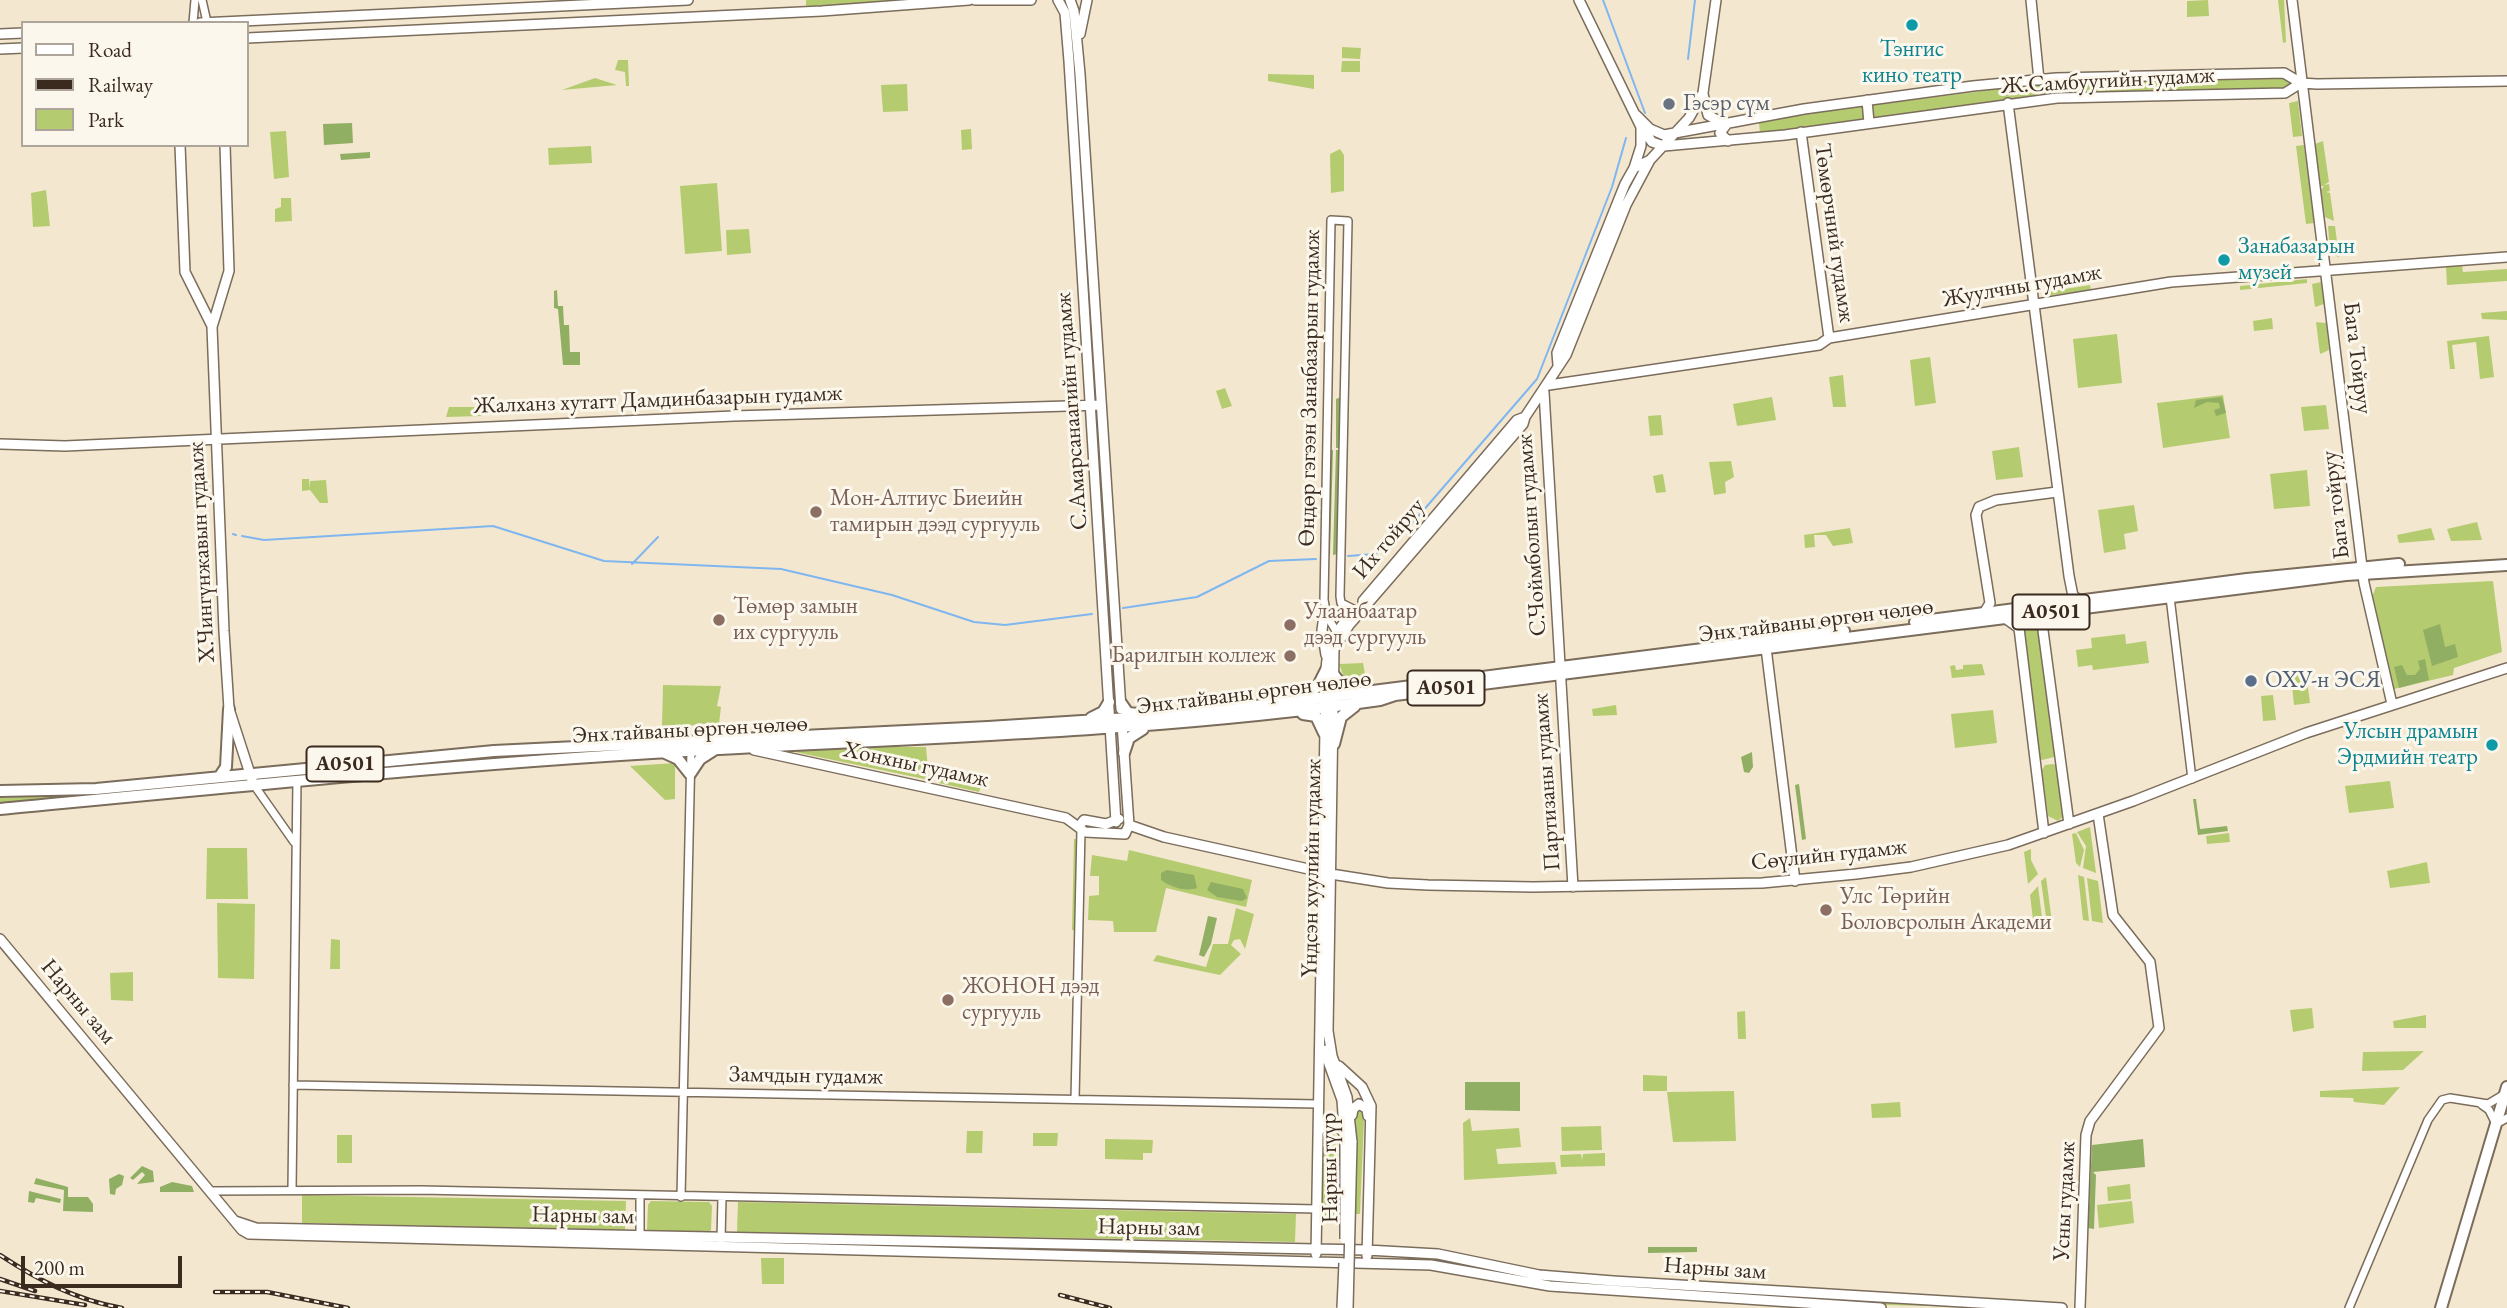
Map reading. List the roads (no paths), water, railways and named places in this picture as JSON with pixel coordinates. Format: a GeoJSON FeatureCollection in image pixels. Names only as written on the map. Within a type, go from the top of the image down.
{"type":"FeatureCollection","features":[{"type":"Feature","properties":{"kind":"highway","name":"Энх тайваны өргөн чөлөө"},"geometry":{"type":"LineString","coordinates":[[1762,645],[2080,600],[2363,570],[2507,558]]}},
{"type":"Feature","properties":{"kind":"highway","name":"Энх тайваны өргөн чөлөө"},"geometry":{"type":"LineString","coordinates":[[0,791],[96,789],[494,751],[691,746],[1080,720],[1149,727],[1283,713],[1393,688],[2005,618],[2363,570],[2507,565]]}},
{"type":"Feature","properties":{"kind":"highway"},"geometry":{"type":"LineString","coordinates":[[1302,698],[1318,687],[1329,668],[1348,688],[1393,688]]}},
{"type":"Feature","properties":{"kind":"highway","name":"Энх тайваны өргөн чөлөө"},"geometry":{"type":"LineString","coordinates":[[0,809],[522,760],[662,752],[691,746],[742,748],[1116,724],[1302,698],[1362,702],[1560,670]]}},
{"type":"Feature","properties":{"kind":"highway"},"geometry":{"type":"LineString","coordinates":[[1334,744],[1340,717],[1362,702]]}},
{"type":"Feature","properties":{"kind":"highway"},"geometry":{"type":"LineString","coordinates":[[1080,720],[1097,716],[1115,703],[1133,715],[1166,715]]}},
{"type":"Feature","properties":{"kind":"highway"},"geometry":{"type":"LineString","coordinates":[[220,776],[226,767],[229,709]]}},
{"type":"Feature","properties":{"kind":"highway"},"geometry":{"type":"LineString","coordinates":[[1283,713],[1316,716],[1324,733]]}},
{"type":"Feature","properties":{"kind":"highway"},"geometry":{"type":"LineString","coordinates":[[1125,753],[1129,738],[1149,727]]}},
{"type":"Feature","properties":{"kind":"highway"},"geometry":{"type":"LineString","coordinates":[[662,752],[678,759],[690,774],[700,759],[716,749]]}},
{"type":"Feature","properties":{"kind":"highway"},"geometry":{"type":"LineString","coordinates":[[2441,1308],[2502,1121],[2506,1093]]}},
{"type":"Feature","properties":{"kind":"main road"},"geometry":{"type":"LineString","coordinates":[[248,21],[688,0]]}},
{"type":"Feature","properties":{"kind":"main road"},"geometry":{"type":"LineString","coordinates":[[772,0],[773,13]]}},
{"type":"Feature","properties":{"kind":"main road"},"geometry":{"type":"LineString","coordinates":[[248,38],[773,13],[967,0]]}},
{"type":"Feature","properties":{"kind":"main road"},"geometry":{"type":"LineString","coordinates":[[975,0],[1031,0]]}},
{"type":"Feature","properties":{"kind":"main road"},"geometry":{"type":"LineString","coordinates":[[1060,0],[1074,11],[1078,50]]}},
{"type":"Feature","properties":{"kind":"main road","name":"С.Амарсанаагийн гудамж"},"geometry":{"type":"LineString","coordinates":[[1060,0],[1065,13],[1090,310]]}},
{"type":"Feature","properties":{"kind":"main road"},"geometry":{"type":"LineString","coordinates":[[1078,50],[1087,0]]}},
{"type":"Feature","properties":{"kind":"main road"},"geometry":{"type":"LineString","coordinates":[[1579,0],[1641,127],[1652,142],[1664,146]]}},
{"type":"Feature","properties":{"kind":"main road"},"geometry":{"type":"LineString","coordinates":[[1716,0],[1703,107],[1708,115],[1727,125],[1720,133],[1728,141]]}},
{"type":"Feature","properties":{"kind":"main road"},"geometry":{"type":"LineString","coordinates":[[2031,0],[2039,80]]}},
{"type":"Feature","properties":{"kind":"main road","name":"Бага Тойруу"},"geometry":{"type":"LineString","coordinates":[[2292,0],[2346,431]]}},
{"type":"Feature","properties":{"kind":"main road"},"geometry":{"type":"LineString","coordinates":[[410,30],[406,21],[412,14]]}},
{"type":"Feature","properties":{"kind":"main road"},"geometry":{"type":"LineString","coordinates":[[0,34],[21,33]]}},
{"type":"Feature","properties":{"kind":"main road"},"geometry":{"type":"LineString","coordinates":[[0,49],[21,48]]}},
{"type":"Feature","properties":{"kind":"main road","name":"С.Амарсанаагийн гудамж"},"geometry":{"type":"LineString","coordinates":[[1078,50],[1090,310],[1115,703],[1116,821]]}},
{"type":"Feature","properties":{"kind":"main road","name":"Ж.Самбуугийн гудамж"},"geometry":{"type":"LineString","coordinates":[[1674,134],[1867,100],[2039,80],[2284,73],[2301,83],[2507,81]]}},
{"type":"Feature","properties":{"kind":"main road"},"geometry":{"type":"LineString","coordinates":[[2118,77],[2118,96]]}},
{"type":"Feature","properties":{"kind":"main road","name":"Ж.Самбуугийн гудамж"},"geometry":{"type":"LineString","coordinates":[[1664,146],[1801,132],[2057,97],[2286,93],[2301,83]]}},
{"type":"Feature","properties":{"kind":"main road"},"geometry":{"type":"LineString","coordinates":[[1636,115],[1655,132],[1674,134],[1689,118],[1703,93]]}},
{"type":"Feature","properties":{"kind":"main road"},"geometry":{"type":"LineString","coordinates":[[1867,100],[1869,123]]}},
{"type":"Feature","properties":{"kind":"main road"},"geometry":{"type":"LineString","coordinates":[[2008,103],[2057,492],[2072,593],[2080,600]]}},
{"type":"Feature","properties":{"kind":"main road"},"geometry":{"type":"LineString","coordinates":[[1634,169],[1641,146],[1641,127]]}},
{"type":"Feature","properties":{"kind":"main road","name":"Төмөрчний гудамж"},"geometry":{"type":"LineString","coordinates":[[1801,132],[1829,338]]}},
{"type":"Feature","properties":{"kind":"main road","name":"Их тойруу"},"geometry":{"type":"LineString","coordinates":[[1558,365],[1557,353],[1634,169],[1650,160],[1674,134]]}},
{"type":"Feature","properties":{"kind":"main road"},"geometry":{"type":"LineString","coordinates":[[1650,160],[1695,143]]}},
{"type":"Feature","properties":{"kind":"main road","name":"Х.Чингүнжавын гудамж"},"geometry":{"type":"LineString","coordinates":[[180,147],[185,272],[212,327]]}},
{"type":"Feature","properties":{"kind":"main road","name":"Х.Чингүнжавын гудамж"},"geometry":{"type":"LineString","coordinates":[[225,147],[229,271],[212,327],[216,440],[229,709],[254,785]]}},
{"type":"Feature","properties":{"kind":"main road","name":"Их тойруу"},"geometry":{"type":"LineString","coordinates":[[1329,668],[1334,649],[1349,625],[1523,424],[1525,417],[1546,389],[1566,355],[1626,205],[1650,160]]}},
{"type":"Feature","properties":{"kind":"main road","name":"Жуулчны гудамж"},"geometry":{"type":"LineString","coordinates":[[1546,389],[1819,345],[1829,338],[2171,282],[2507,257]]}},
{"type":"Feature","properties":{"kind":"main road","name":"С.Чоймболын гудамж"},"geometry":{"type":"LineString","coordinates":[[1546,389],[1560,670]]}},
{"type":"Feature","properties":{"kind":"main road","name":"Жалханз хутагт Дамдинбазарын гудамж"},"geometry":{"type":"LineString","coordinates":[[0,444],[44,446],[216,440],[734,415],[1096,405]]}},
{"type":"Feature","properties":{"kind":"main road","name":"Их тойруу"},"geometry":{"type":"LineString","coordinates":[[1329,701],[1329,668],[1336,631],[1517,420],[1525,417]]}},
{"type":"Feature","properties":{"kind":"main road","name":"Бага тойруу"},"geometry":{"type":"LineString","coordinates":[[2346,431],[2363,570],[2392,705]]}},
{"type":"Feature","properties":{"kind":"main road"},"geometry":{"type":"LineString","coordinates":[[1984,613],[1990,603],[1976,515],[1979,507],[1996,500],[2057,492]]}},
{"type":"Feature","properties":{"kind":"main road"},"geometry":{"type":"LineString","coordinates":[[1325,609],[1322,630],[1329,668]]}},
{"type":"Feature","properties":{"kind":"main road"},"geometry":{"type":"LineString","coordinates":[[2054,611],[2042,623],[2069,824]]}},
{"type":"Feature","properties":{"kind":"main road"},"geometry":{"type":"LineString","coordinates":[[2005,618],[2019,628],[2044,833]]}},
{"type":"Feature","properties":{"kind":"main road"},"geometry":{"type":"LineString","coordinates":[[1762,645],[1795,881]]}},
{"type":"Feature","properties":{"kind":"main road","name":"Сөүлийн гудамж"},"geometry":{"type":"LineString","coordinates":[[1127,827],[1123,819],[1105,824],[1084,820],[1081,828],[1127,827],[1164,838],[1326,873],[1414,885],[1573,887],[1795,881],[1910,867],[2008,845],[2192,779],[2306,733],[2507,668]]}},
{"type":"Feature","properties":{"kind":"main road","name":"Партизаны гудамж"},"geometry":{"type":"LineString","coordinates":[[1560,670],[1573,887]]}},
{"type":"Feature","properties":{"kind":"main road","name":"Үндсэн хуулийн гудамж"},"geometry":{"type":"LineString","coordinates":[[1328,1031],[1324,733],[1329,701]]}},
{"type":"Feature","properties":{"kind":"main road","name":"Үндсэн хуулийн гудамж"},"geometry":{"type":"LineString","coordinates":[[1321,1013],[1334,744],[1329,701]]}},
{"type":"Feature","properties":{"kind":"main road","name":"С.Амарсанаагийн гудамж"},"geometry":{"type":"LineString","coordinates":[[1116,724],[1125,753],[1127,827]]}},
{"type":"Feature","properties":{"kind":"main road","name":"Хонхны гудамж"},"geometry":{"type":"LineString","coordinates":[[742,748],[975,796],[1066,818],[1081,828]]}},
{"type":"Feature","properties":{"kind":"main road","name":"Усны гудамж"},"geometry":{"type":"LineString","coordinates":[[2080,1308],[2086,1135],[2092,1115],[2148,1046],[2159,1028],[2150,962],[2116,920],[2098,814]]}},
{"type":"Feature","properties":{"kind":"main road","name":"Нарны зам"},"geometry":{"type":"LineString","coordinates":[[0,939],[242,1230],[257,1236],[721,1242],[1431,1265],[1518,1283],[1858,1307]]}},
{"type":"Feature","properties":{"kind":"main road"},"geometry":{"type":"LineString","coordinates":[[1321,1013],[1330,1061],[1369,1096],[1367,1263]]}},
{"type":"Feature","properties":{"kind":"main road"},"geometry":{"type":"LineString","coordinates":[[1316,1261],[1321,1013]]}},
{"type":"Feature","properties":{"kind":"main road","name":"Нарны гүүр"},"geometry":{"type":"LineString","coordinates":[[1328,1031],[1330,1061],[1342,1100],[1348,1142],[1348,1308]]}},
{"type":"Feature","properties":{"kind":"main road","name":"Нарны гүүр"},"geometry":{"type":"LineString","coordinates":[[1330,1061],[1348,1097],[1351,1124],[1348,1142],[1342,1308]]}},
{"type":"Feature","properties":{"kind":"main road"},"geometry":{"type":"LineString","coordinates":[[1351,1124],[1353,1109],[1359,1104],[1367,1109],[1370,1128]]}},
{"type":"Feature","properties":{"kind":"main road"},"geometry":{"type":"LineString","coordinates":[[1317,1136],[1322,1123],[1333,1118],[1338,1122],[1348,1142]]}},
{"type":"Feature","properties":{"kind":"main road","name":"Нарны зам"},"geometry":{"type":"LineString","coordinates":[[721,1242],[1367,1250],[1438,1254],[1539,1275],[1879,1303],[2062,1308]]}},
{"type":"Feature","properties":{"kind":"main road"},"geometry":{"type":"LineString","coordinates":[[1620,1291],[1614,1285],[1638,1282]]}},
{"type":"Feature","properties":{"kind":"main road"},"geometry":{"type":"LineString","coordinates":[[1858,1307],[1882,1303],[1879,1303]]}},
{"type":"Feature","properties":{"kind":"street"},"geometry":{"type":"LineString","coordinates":[[193,21],[195,0]]}},
{"type":"Feature","properties":{"kind":"street"},"geometry":{"type":"LineString","coordinates":[[202,0],[207,21]]}},
{"type":"Feature","properties":{"kind":"street","name":"Өндөр гэгээн Занабазарын гудамж"},"geometry":{"type":"LineString","coordinates":[[1336,631],[1325,609],[1331,220],[1348,222],[1340,600],[1355,610]]}},
{"type":"Feature","properties":{"kind":"street"},"geometry":{"type":"LineString","coordinates":[[1325,558],[1342,557]]}},
{"type":"Feature","properties":{"kind":"street"},"geometry":{"type":"LineString","coordinates":[[2170,597],[2192,779]]}},
{"type":"Feature","properties":{"kind":"street"},"geometry":{"type":"LineString","coordinates":[[681,1197],[691,746]]}},
{"type":"Feature","properties":{"kind":"street"},"geometry":{"type":"LineString","coordinates":[[292,1190],[297,780]]}},
{"type":"Feature","properties":{"kind":"street"},"geometry":{"type":"LineString","coordinates":[[254,785],[295,843]]}},
{"type":"Feature","properties":{"kind":"street"},"geometry":{"type":"LineString","coordinates":[[1075,1099],[1081,828]]}},
{"type":"Feature","properties":{"kind":"street","name":"Замчдын гудамж"},"geometry":{"type":"LineString","coordinates":[[293,1085],[1318,1104]]}},
{"type":"Feature","properties":{"kind":"street"},"geometry":{"type":"LineString","coordinates":[[2349,1308],[2417,1141],[2435,1108],[2450,1098],[2488,1104],[2506,1093]]}},
{"type":"Feature","properties":{"kind":"street"},"geometry":{"type":"LineString","coordinates":[[2478,1103],[2502,1121]]}},
{"type":"Feature","properties":{"kind":"street"},"geometry":{"type":"LineString","coordinates":[[210,1191],[292,1190],[1317,1209]]}},
{"type":"Feature","properties":{"kind":"street"},"geometry":{"type":"LineString","coordinates":[[640,1196],[640,1240]]}},
{"type":"Feature","properties":{"kind":"street"},"geometry":{"type":"LineString","coordinates":[[721,1242],[722,1198]]}},
{"type":"Feature","properties":{"kind":"waterway"},"geometry":{"type":"LineString","coordinates":[[1603,0],[1645,113]]}},
{"type":"Feature","properties":{"kind":"waterway"},"geometry":{"type":"LineString","coordinates":[[1688,59],[1695,0]]}},
{"type":"Feature","properties":{"kind":"waterway"},"geometry":{"type":"LineString","coordinates":[[1348,556],[1375,554],[1396,542],[1537,379],[1612,187],[1626,138]]}},
{"type":"Feature","properties":{"kind":"waterway"},"geometry":{"type":"LineString","coordinates":[[242,536],[264,540],[493,526],[604,561],[781,569],[892,595],[974,622],[1005,625],[1092,614]]}},
{"type":"Feature","properties":{"kind":"waterway"},"geometry":{"type":"LineString","coordinates":[[632,564],[658,537]]}},
{"type":"Feature","properties":{"kind":"waterway"},"geometry":{"type":"LineString","coordinates":[[1123,608],[1197,597],[1269,561],[1316,559]]}},
{"type":"Feature","properties":{"kind":"railway"},"geometry":{"type":"LineString","coordinates":[[0,1255],[58,1288],[89,1300],[122,1308]]}},
{"type":"Feature","properties":{"kind":"railway"},"geometry":{"type":"LineString","coordinates":[[0,1279],[35,1291]]}},
{"type":"Feature","properties":{"kind":"railway"},"geometry":{"type":"LineString","coordinates":[[0,1291],[85,1305]]}},
{"type":"Feature","properties":{"kind":"railway"},"geometry":{"type":"LineString","coordinates":[[215,1292],[267,1292],[348,1308]]}},
{"type":"Feature","properties":{"kind":"railway"},"geometry":{"type":"LineString","coordinates":[[1060,1295],[1110,1308]]}},
{"type":"Feature","properties":{"kind":"place","name":"Тэнгис кино театр"},"geometry":{"type":"Point","coordinates":[1912,25]}},
{"type":"Feature","properties":{"kind":"place","name":"Гэсэр сүм"},"geometry":{"type":"Point","coordinates":[1669,104]}},
{"type":"Feature","properties":{"kind":"place","name":"Занабазарын музей"},"geometry":{"type":"Point","coordinates":[2224,260]}},
{"type":"Feature","properties":{"kind":"place","name":"Мон-Алтиус Биеийн тамирын дээд сургууль"},"geometry":{"type":"Point","coordinates":[816,512]}},
{"type":"Feature","properties":{"kind":"place","name":"Төмөр замын их сургууль"},"geometry":{"type":"Point","coordinates":[719,620]}},
{"type":"Feature","properties":{"kind":"place","name":"Улаанбаатар дээд сургууль"},"geometry":{"type":"Point","coordinates":[1290,625]}},
{"type":"Feature","properties":{"kind":"place","name":"Барилгын коллеж"},"geometry":{"type":"Point","coordinates":[1290,656]}},
{"type":"Feature","properties":{"kind":"place","name":"ОХУ-н ЭСЯ"},"geometry":{"type":"Point","coordinates":[2251,681]}},
{"type":"Feature","properties":{"kind":"place","name":"Улсын драмын Эрдмийн театр"},"geometry":{"type":"Point","coordinates":[2492,745]}},
{"type":"Feature","properties":{"kind":"place","name":"Улс Төрийн Боловсролын Академи"},"geometry":{"type":"Point","coordinates":[1826,910]}},
{"type":"Feature","properties":{"kind":"place","name":"ЖОНОН дээд сургууль"},"geometry":{"type":"Point","coordinates":[948,1000]}}]}
